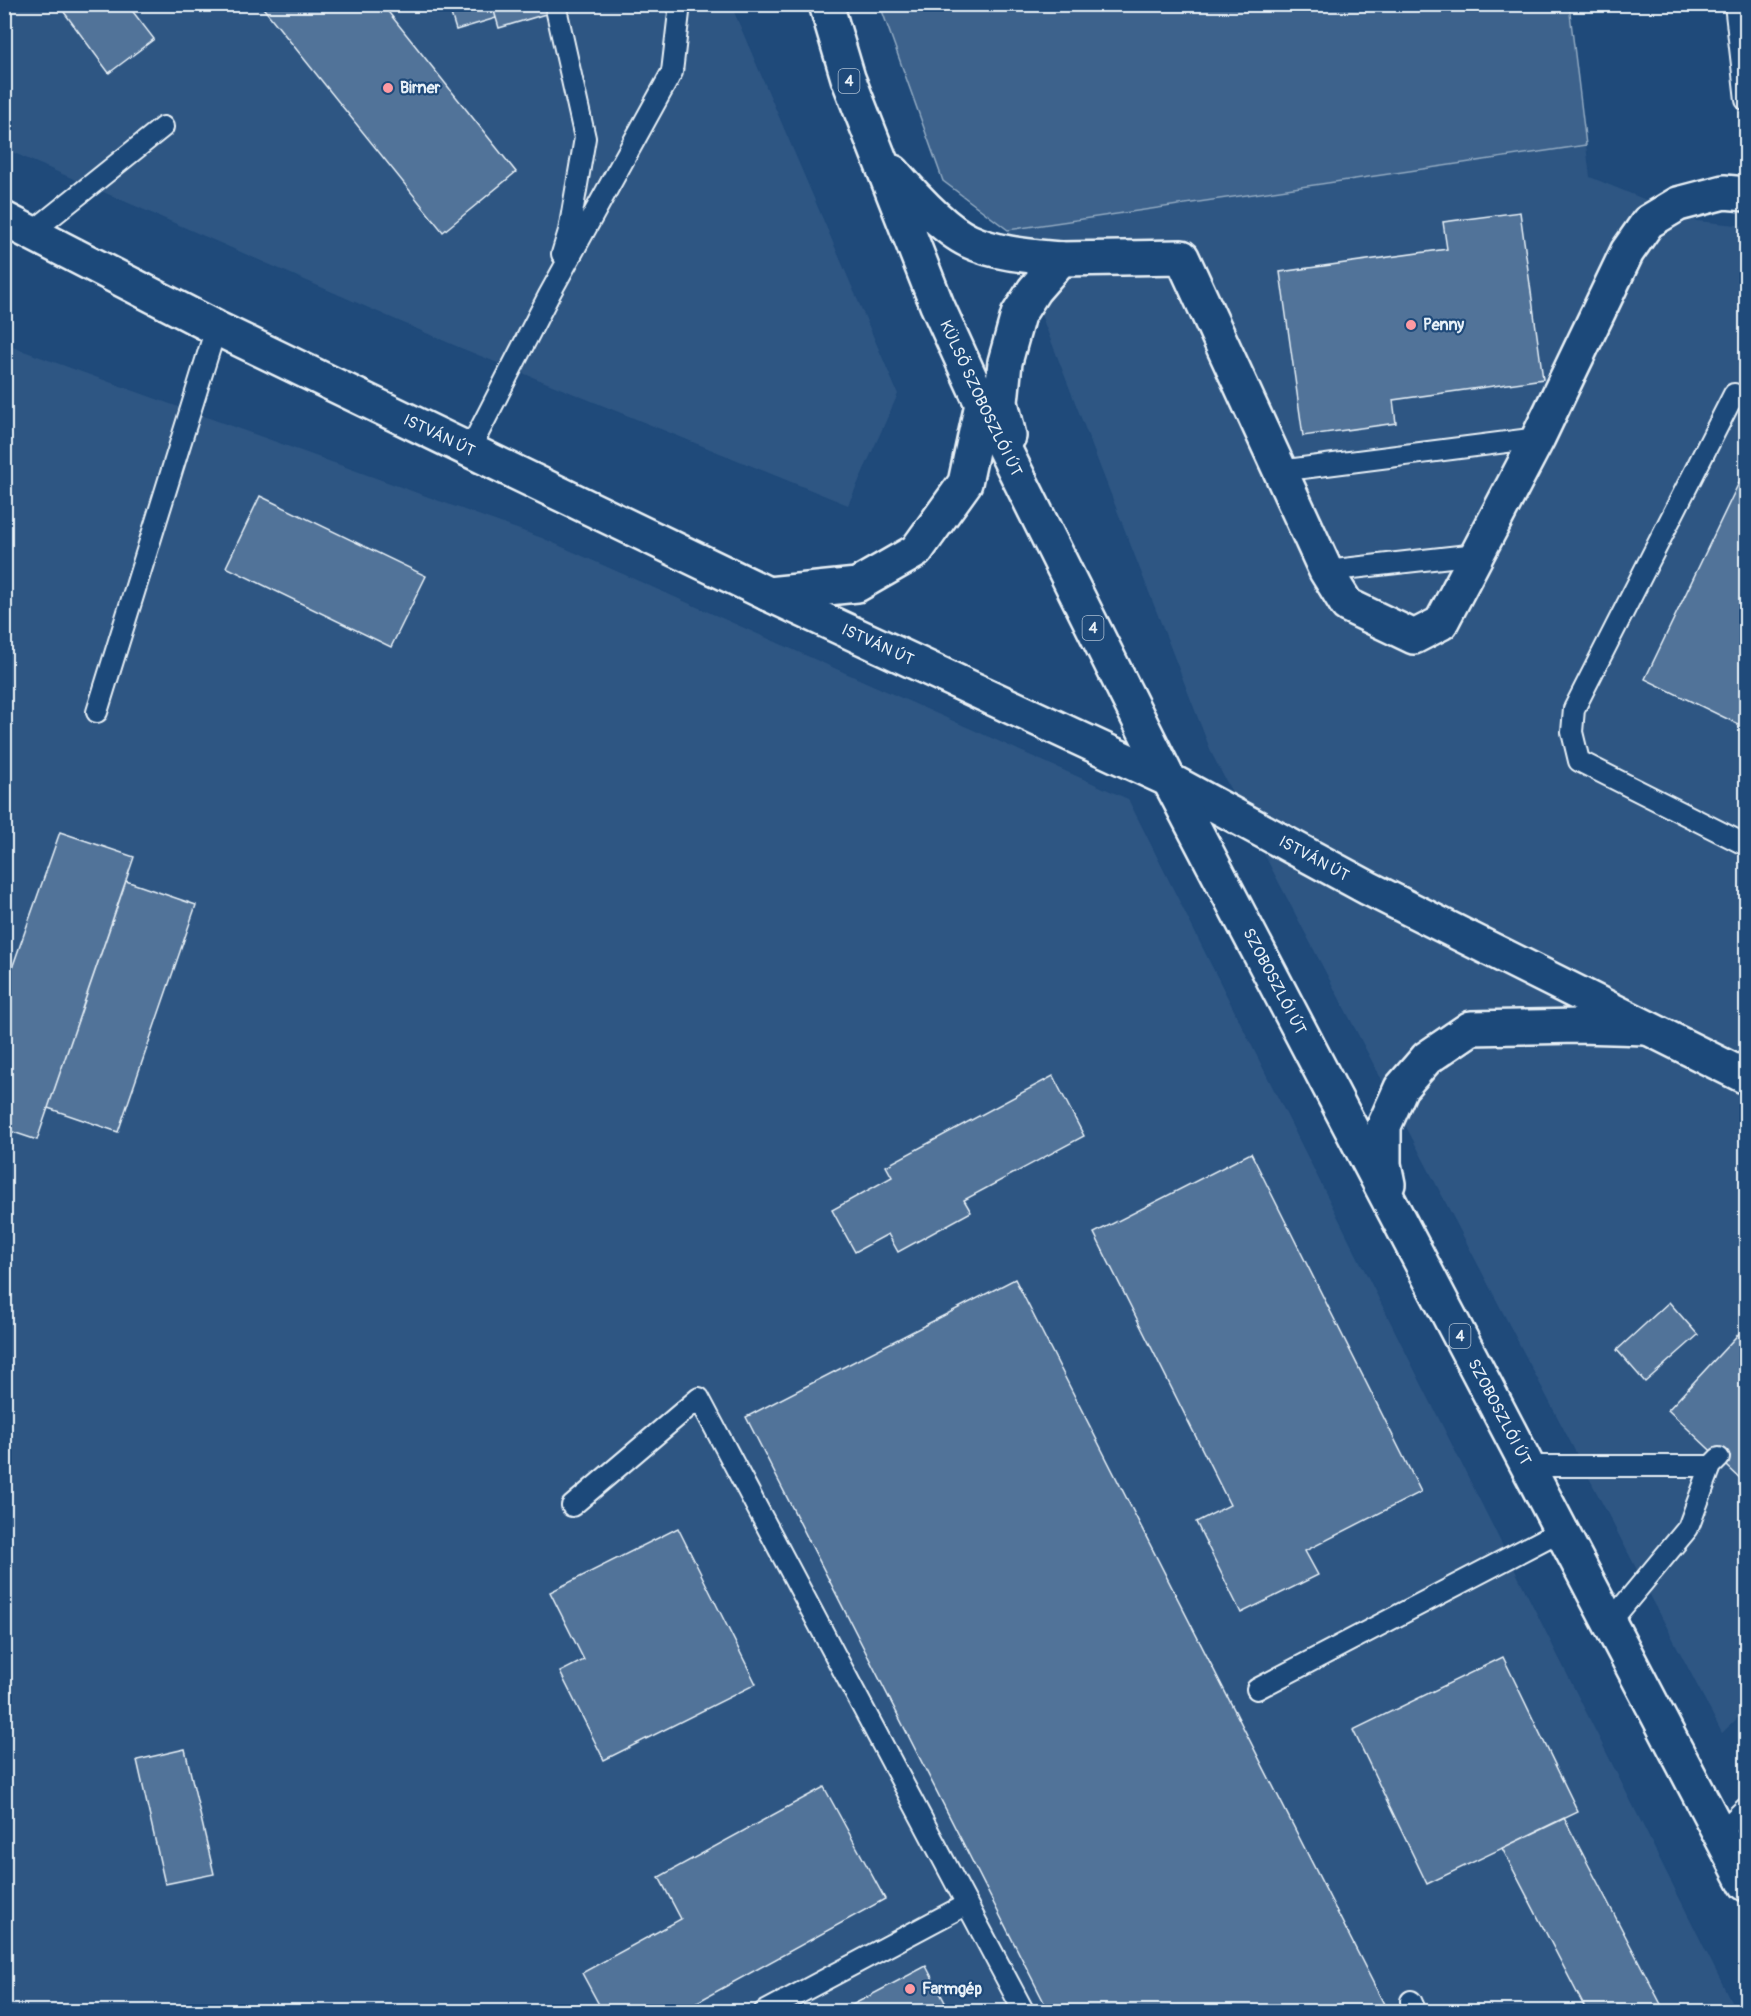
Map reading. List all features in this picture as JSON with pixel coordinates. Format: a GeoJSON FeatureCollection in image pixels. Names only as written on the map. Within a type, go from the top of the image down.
{"type":"FeatureCollection","features":[{"type":"Feature","properties":{"kind":"main road","name":"KÜLSŐ SZOBOSZLÓI ÚT"},"geometry":{"type":"LineString","coordinates":[[826,4],[848,78],[938,305],[982,404],[1169,780]]}},
{"type":"Feature","properties":{"kind":"main road"},"geometry":{"type":"LineString","coordinates":[[878,154],[914,197],[969,241],[1012,254],[1061,259],[1182,257],[1326,571],[1347,605],[1414,636],[1441,623],[1538,438],[1627,252],[1647,222],[1678,204],[1724,192],[1746,195]]}},
{"type":"Feature","properties":{"kind":"main road","name":"ISTVÁN ÚT"},"geometry":{"type":"LineString","coordinates":[[18,226],[216,328],[768,594],[1169,780],[1368,888],[1746,1077]]}},
{"type":"Feature","properties":{"kind":"main road"},"geometry":{"type":"LineString","coordinates":[[1018,476],[1001,402],[1005,362],[1018,315],[1034,290],[1061,259]]}},
{"type":"Feature","properties":{"kind":"main road"},"geometry":{"type":"LineString","coordinates":[[768,594],[857,585],[916,551],[965,483],[982,404]]}},
{"type":"Feature","properties":{"kind":"main road","name":"SZOBOSZLÓI ÚT"},"geometry":{"type":"LineString","coordinates":[[1169,780],[1746,1884]]}},
{"type":"Feature","properties":{"kind":"main road"},"geometry":{"type":"LineString","coordinates":[[1392,1207],[1384,1164],[1384,1126],[1401,1088],[1426,1058],[1471,1028],[1569,1026],[1647,1028]]}},
{"type":"Feature","properties":{"kind":"lane"},"geometry":{"type":"LineString","coordinates":[[549,296],[569,231],[585,138],[555,4]]}},
{"type":"Feature","properties":{"kind":"lane"},"geometry":{"type":"LineString","coordinates":[[470,449],[549,296],[672,72],[680,4]]}},
{"type":"Feature","properties":{"kind":"lane"},"geometry":{"type":"LineString","coordinates":[[1735,4],[1746,100]]}},
{"type":"Feature","properties":{"kind":"lane"},"geometry":{"type":"LineString","coordinates":[[18,226],[163,127]]}},
{"type":"Feature","properties":{"kind":"lane"},"geometry":{"type":"LineString","coordinates":[[97,712],[216,328]]}},
{"type":"Feature","properties":{"kind":"lane"},"geometry":{"type":"LineString","coordinates":[[1746,400],[1734,394],[1574,709],[1572,732],[1579,761],[1746,845]]}},
{"type":"Feature","properties":{"kind":"lane"},"geometry":{"type":"LineString","coordinates":[[1279,471],[1538,438]]}},
{"type":"Feature","properties":{"kind":"lane"},"geometry":{"type":"LineString","coordinates":[[1326,571],[1477,554]]}},
{"type":"Feature","properties":{"kind":"lane"},"geometry":{"type":"LineString","coordinates":[[572,1506],[699,1398],[1024,2012]]}},
{"type":"Feature","properties":{"kind":"lane"},"geometry":{"type":"LineString","coordinates":[[1528,1466],[1715,1462],[1688,1528],[1610,1622]]}},
{"type":"Feature","properties":{"kind":"lane"},"geometry":{"type":"LineString","coordinates":[[1257,1689],[1562,1530]]}},
{"type":"Feature","properties":{"kind":"lane"},"geometry":{"type":"LineString","coordinates":[[1720,1833],[1746,1808]]}},
{"type":"Feature","properties":{"kind":"lane"},"geometry":{"type":"LineString","coordinates":[[764,2012],[967,1904]]}},
{"type":"Feature","properties":{"kind":"shaded area"},"geometry":{"type":"Polygon","coordinates":[[[5,5],[731,5],[898,394],[848,505],[456,346],[5,149],[5,5]]]}},
{"type":"Feature","properties":{"kind":"shaded area"},"geometry":{"type":"Polygon","coordinates":[[[880,5],[1569,5],[1586,145],[1008,230],[943,181],[880,5]]]}},
{"type":"Feature","properties":{"kind":"shaded area"},"geometry":{"type":"Polygon","coordinates":[[[1586,145],[1590,177],[1697,221],[1746,226],[1746,1710],[1722,1733],[1212,754],[1008,230],[1586,145]]]}},
{"type":"Feature","properties":{"kind":"shaded area"},"geometry":{"type":"Polygon","coordinates":[[[4,344],[542,538],[1128,799],[1736,2011],[5,2011],[4,344]]]}},
{"type":"Feature","properties":{"kind":"building"},"geometry":{"type":"Polygon","coordinates":[[[58,4],[127,4],[154,39],[109,73],[58,4]]]}},
{"type":"Feature","properties":{"kind":"building","name":"Birner"},"geometry":{"type":"Polygon","coordinates":[[[260,4],[382,4],[516,172],[443,232],[260,4]]]}},
{"type":"Feature","properties":{"kind":"building"},"geometry":{"type":"Polygon","coordinates":[[[448,4],[492,4],[496,18],[456,30],[448,4]]]}},
{"type":"Feature","properties":{"kind":"building"},"geometry":{"type":"Polygon","coordinates":[[[492,4],[579,4],[499,28],[492,4]]]}},
{"type":"Feature","properties":{"kind":"building","name":"Penny"},"geometry":{"type":"Polygon","coordinates":[[[1520,212],[1543,379],[1393,400],[1396,423],[1303,436],[1280,272],[1447,249],[1443,222],[1520,212]]]}},
{"type":"Feature","properties":{"kind":"building"},"geometry":{"type":"Polygon","coordinates":[[[1746,468],[1746,728],[1645,679],[1746,468]]]}},
{"type":"Feature","properties":{"kind":"building"},"geometry":{"type":"Polygon","coordinates":[[[260,496],[426,576],[391,647],[226,567],[260,496]]]}},
{"type":"Feature","properties":{"kind":"building"},"geometry":{"type":"Polygon","coordinates":[[[60,832],[134,857],[37,1140],[4,1129],[4,991],[60,832]]]}},
{"type":"Feature","properties":{"kind":"building"},"geometry":{"type":"Polygon","coordinates":[[[126,881],[196,905],[118,1132],[48,1108],[126,881]]]}},
{"type":"Feature","properties":{"kind":"building"},"geometry":{"type":"Polygon","coordinates":[[[1053,1076],[1084,1136],[964,1200],[971,1212],[898,1252],[888,1234],[855,1252],[832,1210],[892,1177],[886,1166],[1053,1076]]]}},
{"type":"Feature","properties":{"kind":"building"},"geometry":{"type":"Polygon","coordinates":[[[1251,1153],[1421,1492],[1305,1551],[1318,1575],[1241,1613],[1196,1522],[1230,1505],[1094,1233],[1251,1153]]]}},
{"type":"Feature","properties":{"kind":"building"},"geometry":{"type":"Polygon","coordinates":[[[1015,1279],[1388,2012],[1049,2012],[746,1417],[1015,1279]]]}},
{"type":"Feature","properties":{"kind":"building"},"geometry":{"type":"Polygon","coordinates":[[[1669,1302],[1698,1335],[1645,1382],[1617,1350],[1669,1302]]]}},
{"type":"Feature","properties":{"kind":"building"},"geometry":{"type":"Polygon","coordinates":[[[1746,1326],[1746,1484],[1668,1410],[1746,1326]]]}},
{"type":"Feature","properties":{"kind":"building"},"geometry":{"type":"Polygon","coordinates":[[[678,1528],[756,1684],[604,1760],[560,1672],[584,1660],[550,1592],[678,1528]]]}},
{"type":"Feature","properties":{"kind":"building"},"geometry":{"type":"Polygon","coordinates":[[[1503,1657],[1578,1812],[1427,1884],[1353,1730],[1503,1657]]]}},
{"type":"Feature","properties":{"kind":"building"},"geometry":{"type":"Polygon","coordinates":[[[185,1749],[214,1874],[165,1884],[137,1760],[185,1749]]]}},
{"type":"Feature","properties":{"kind":"building"},"geometry":{"type":"Polygon","coordinates":[[[824,1787],[885,1899],[679,2012],[603,2012],[582,1973],[681,1919],[659,1877],[824,1787]]]}},
{"type":"Feature","properties":{"kind":"building"},"geometry":{"type":"Polygon","coordinates":[[[1564,1818],[1665,2012],[1587,2012],[1502,1848],[1564,1818]]]}},
{"type":"Feature","properties":{"kind":"building","name":"Farmgép"},"geometry":{"type":"Polygon","coordinates":[[[926,1966],[950,2012],[839,2012],[926,1966]]]}},
{"type":"Feature","properties":{"kind":"place","name":"Birner"},"geometry":{"type":"Point","coordinates":[388,88]}},
{"type":"Feature","properties":{"kind":"place","name":"Penny"},"geometry":{"type":"Point","coordinates":[1411,325]}},
{"type":"Feature","properties":{"kind":"place","name":"Farmgép"},"geometry":{"type":"Point","coordinates":[910,1989]}}]}
